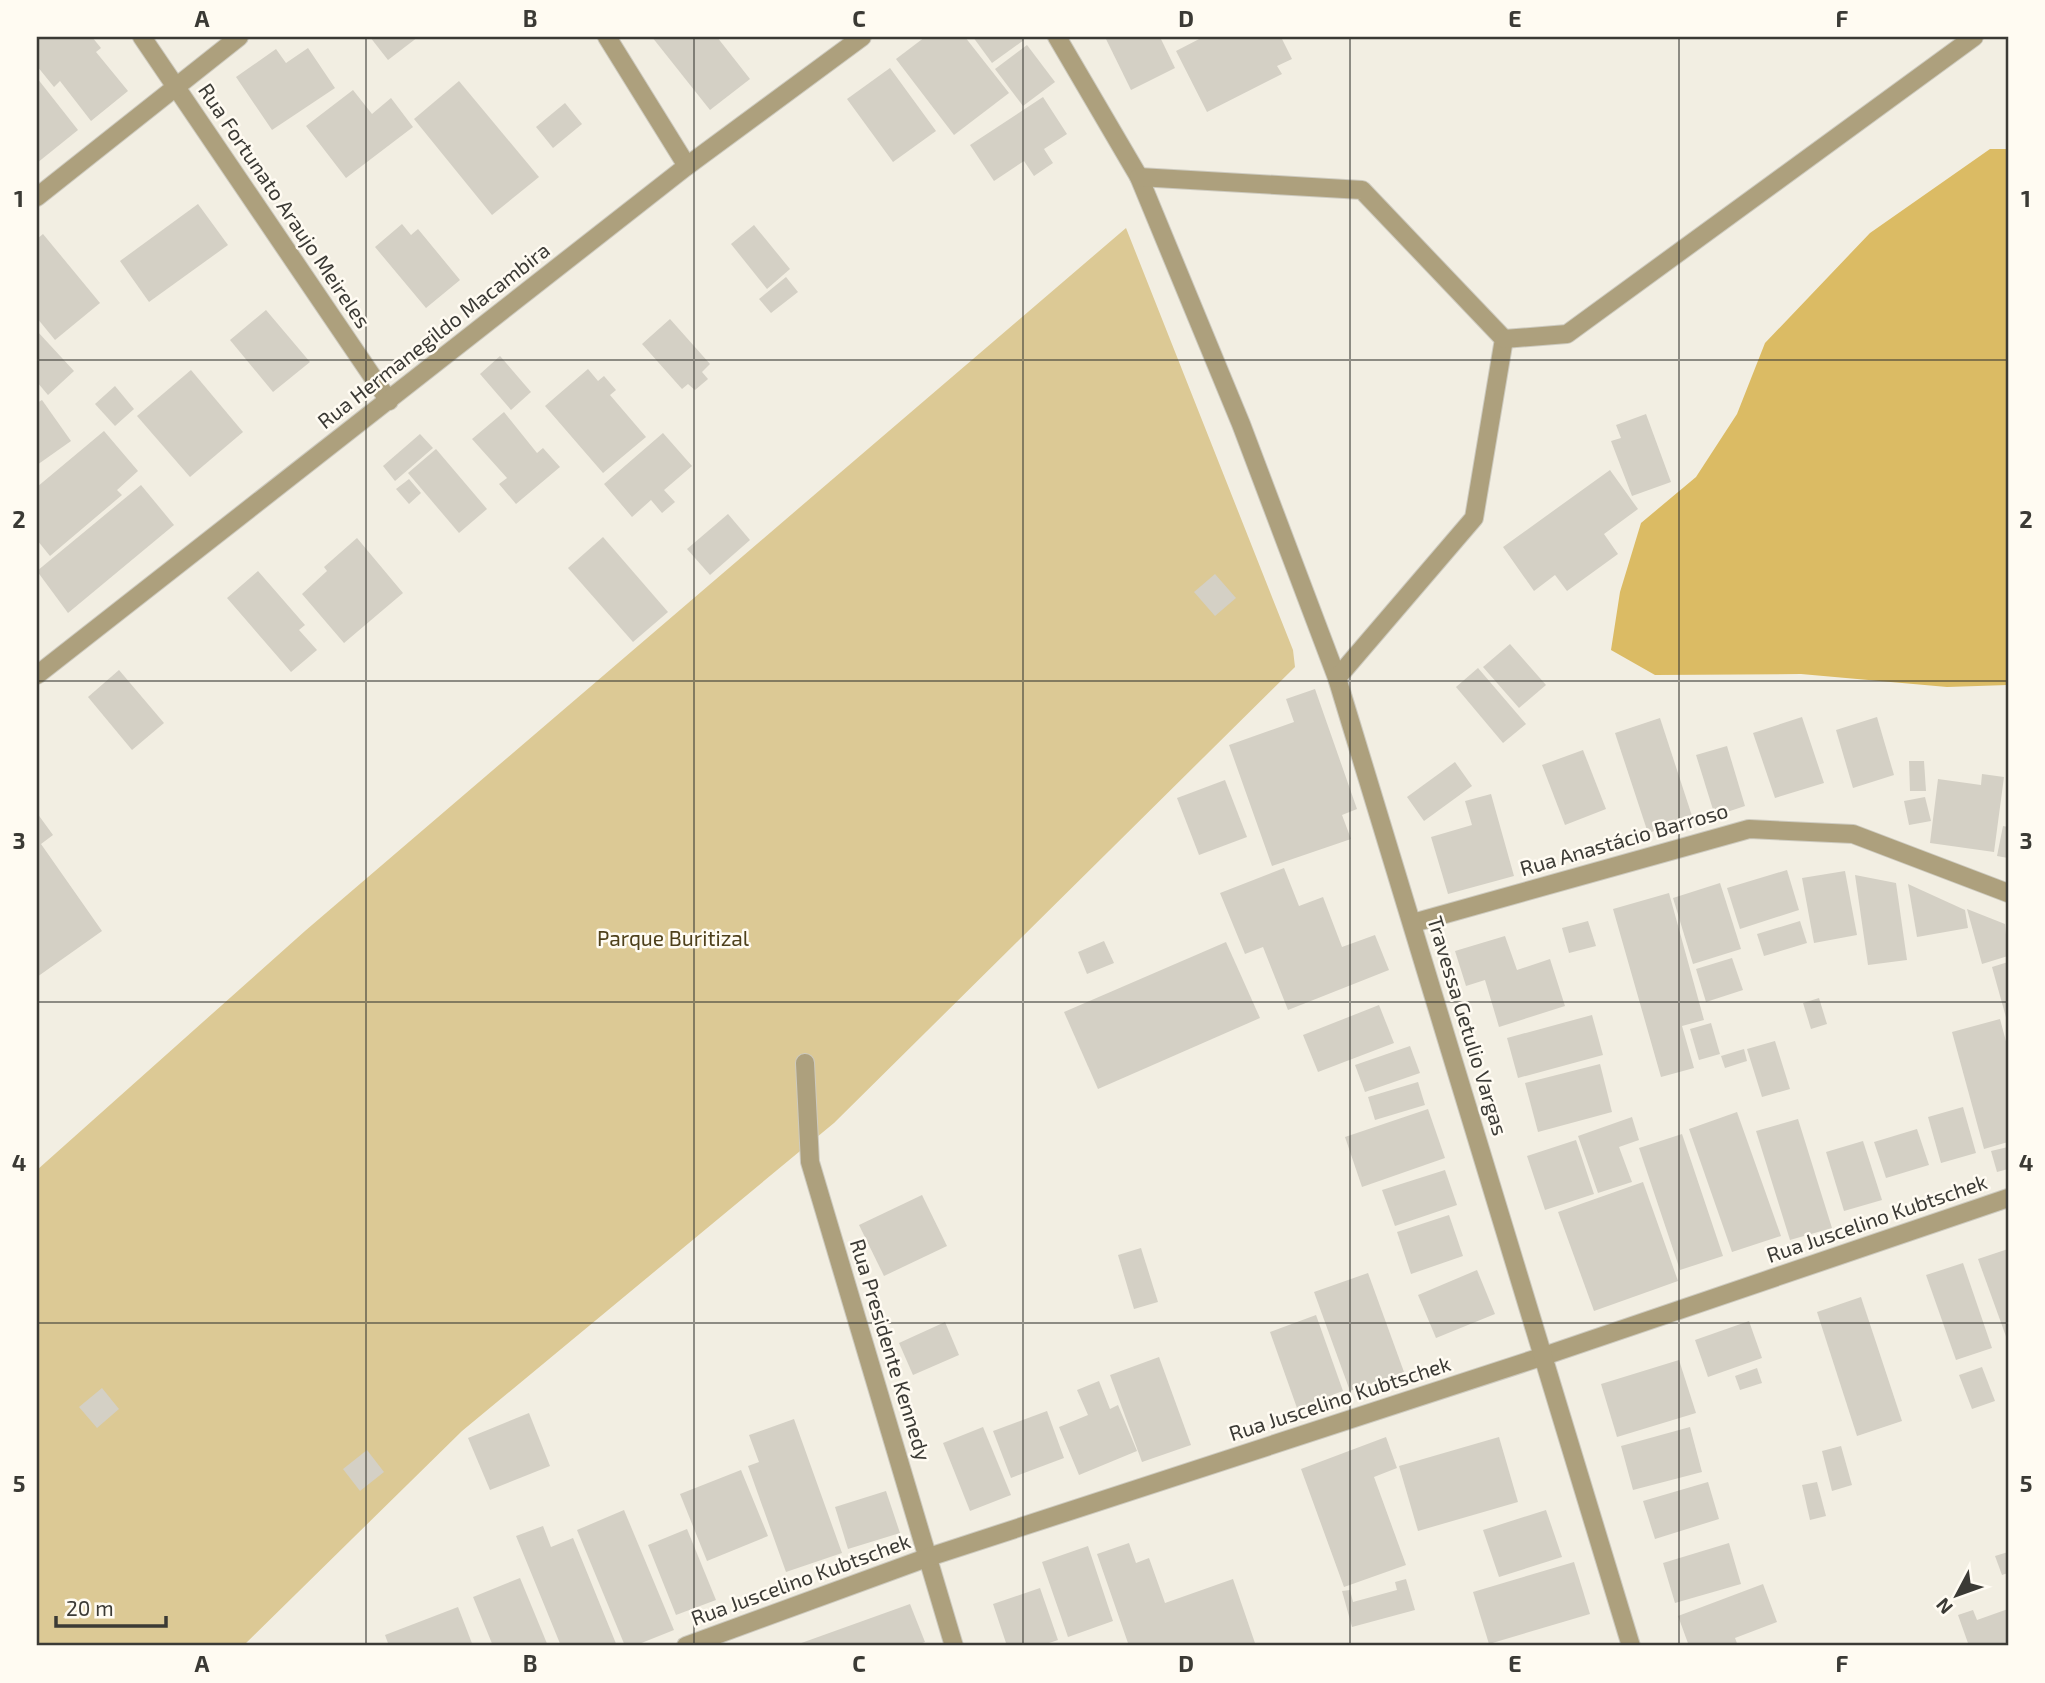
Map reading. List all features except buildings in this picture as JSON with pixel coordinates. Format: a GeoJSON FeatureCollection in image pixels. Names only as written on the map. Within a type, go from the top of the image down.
{"type":"FeatureCollection","features":[{"type":"Feature","properties":{"kind":"street","name":"Rua Fortunato Araujo Meireles"},"geometry":{"type":"LineString","coordinates":[[142,37],[389,401]]}},
{"type":"Feature","properties":{"kind":"street"},"geometry":{"type":"LineString","coordinates":[[37,197],[239,37]]}},
{"type":"Feature","properties":{"kind":"street"},"geometry":{"type":"LineString","coordinates":[[607,37],[687,166]]}},
{"type":"Feature","properties":{"kind":"street","name":"Rua Hermanegildo Macambira"},"geometry":{"type":"LineString","coordinates":[[39,669],[389,401],[687,166],[862,37]]}},
{"type":"Feature","properties":{"kind":"street","name":"Travessa Getulio Vargas"},"geometry":{"type":"LineString","coordinates":[[1057,37],[1139,177],[1241,424],[1337,678],[1632,1646]]}},
{"type":"Feature","properties":{"kind":"street"},"geometry":{"type":"LineString","coordinates":[[1504,339],[1567,334],[1974,37]]}},
{"type":"Feature","properties":{"kind":"street"},"geometry":{"type":"LineString","coordinates":[[1139,177],[1362,190],[1504,339]]}},
{"type":"Feature","properties":{"kind":"street"},"geometry":{"type":"LineString","coordinates":[[1337,678],[1474,518],[1504,339]]}},
{"type":"Feature","properties":{"kind":"street","name":"Rua Anastácio Barroso"},"geometry":{"type":"LineString","coordinates":[[1413,923],[1749,829],[1853,834],[2008,893]]}},
{"type":"Feature","properties":{"kind":"street","name":"Rua Presidente Kennedy"},"geometry":{"type":"LineString","coordinates":[[805,1063],[810,1162],[954,1646]]}},
{"type":"Feature","properties":{"kind":"street","name":"Rua Juscelino Kubtschek"},"geometry":{"type":"LineString","coordinates":[[686,1646],[929,1557],[1542,1357],[2008,1198]]}},
{"type":"Feature","properties":{"kind":"green space","name":"Parque Buritizal"},"geometry":{"type":"Polygon","coordinates":[[[1126,228],[1293,650],[1295,667],[834,1123],[462,1431],[243,1646],[37,1646],[37,1170],[305,931],[1126,228]]]}},
{"type":"Feature","properties":{"kind":"shaded area"},"geometry":{"type":"Polygon","coordinates":[[[1990,149],[2008,149],[2008,685],[1947,687],[1801,674],[1655,675],[1611,650],[1620,592],[1641,523],[1696,477],[1737,414],[1765,343],[1870,233],[1990,149]]]}}]}
